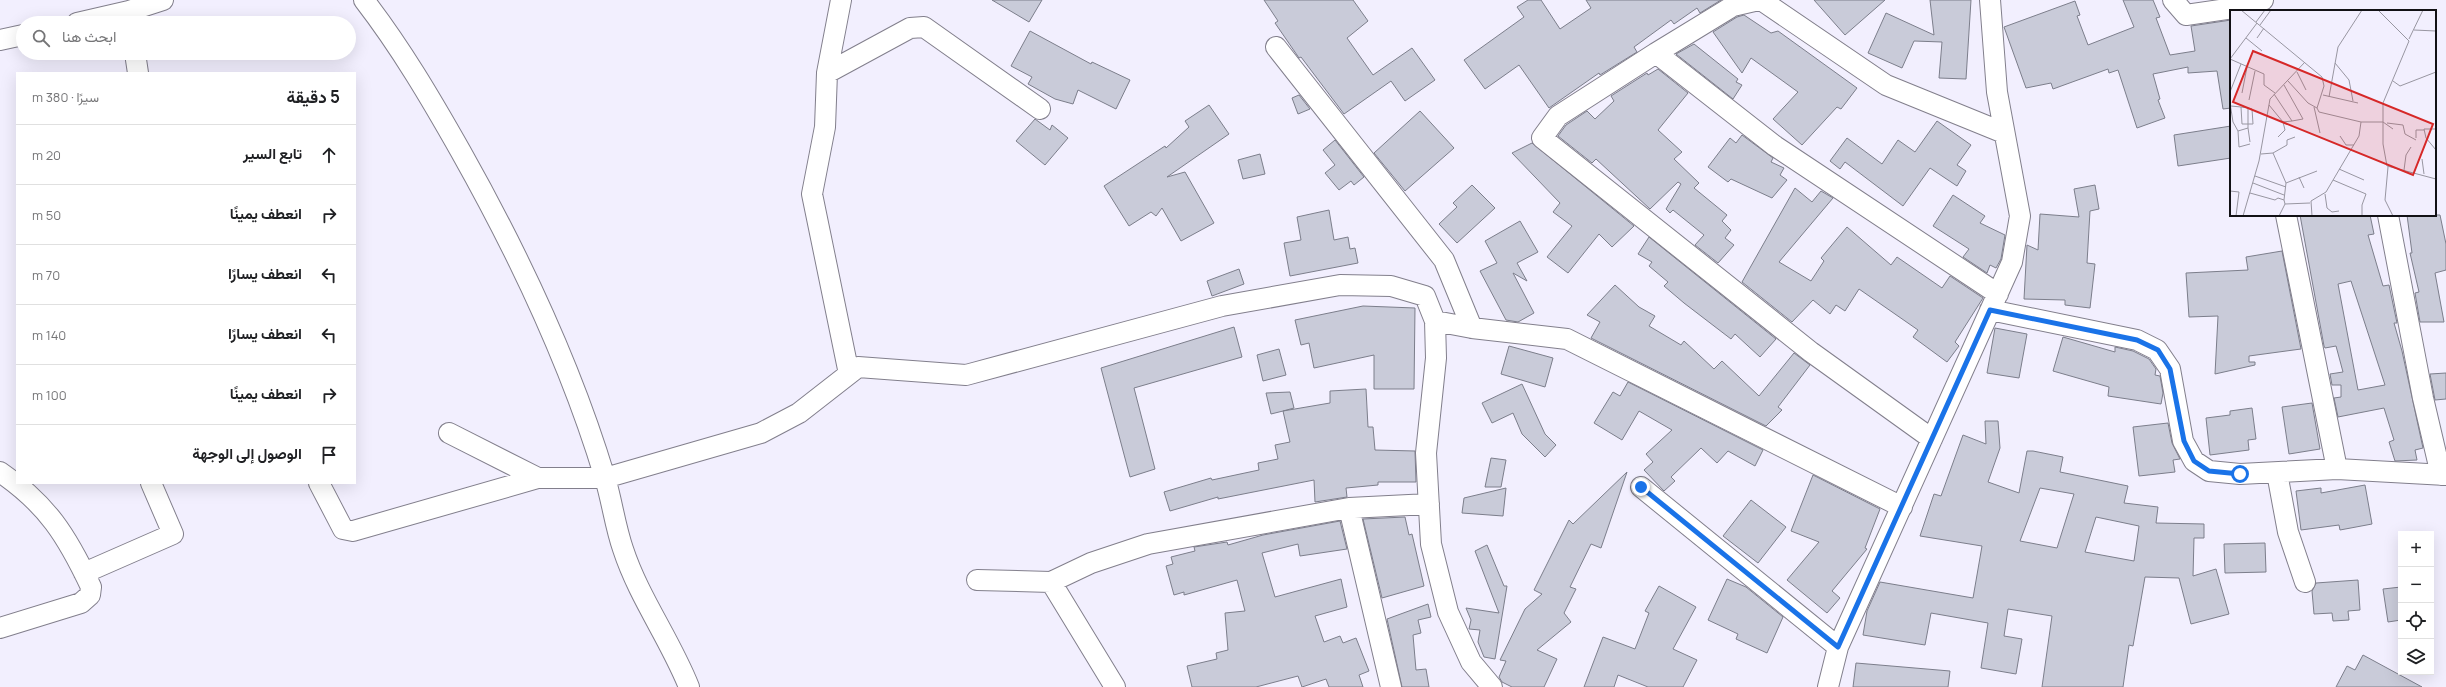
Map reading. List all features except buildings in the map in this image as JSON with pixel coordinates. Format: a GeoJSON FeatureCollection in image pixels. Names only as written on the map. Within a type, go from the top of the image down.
{"type":"FeatureCollection","features":[{"type":"Feature","properties":{"kind":"street"},"geometry":{"type":"LineString","coordinates":[[132,16],[163,0]]}},
{"type":"Feature","properties":{"kind":"street"},"geometry":{"type":"LineString","coordinates":[[364,0],[420,80],[496,215],[560,354],[605,478],[622,548],[634,576],[680,664],[689,687]]}},
{"type":"Feature","properties":{"kind":"street"},"geometry":{"type":"LineString","coordinates":[[841,0],[827,73],[825,127],[812,194],[849,374]]}},
{"type":"Feature","properties":{"kind":"street"},"geometry":{"type":"LineString","coordinates":[[1932,439],[1812,352],[1542,138],[1558,116],[1656,53],[1732,6],[1760,0],[1886,85],[2004,133]]}},
{"type":"Feature","properties":{"kind":"street"},"geometry":{"type":"LineString","coordinates":[[1828,687],[1838,647],[2012,262],[2020,216],[1997,92],[1990,0]]}},
{"type":"Feature","properties":{"kind":"street"},"geometry":{"type":"LineString","coordinates":[[2173,0],[2186,15],[2239,3],[2263,0]]}},
{"type":"Feature","properties":{"kind":"street"},"geometry":{"type":"LineString","coordinates":[[827,73],[910,28],[924,28],[1040,109]]}},
{"type":"Feature","properties":{"kind":"street"},"geometry":{"type":"LineString","coordinates":[[0,40],[16,37]]}},
{"type":"Feature","properties":{"kind":"street"},"geometry":{"type":"LineString","coordinates":[[1276,47],[1444,260],[1472,328]]}},
{"type":"Feature","properties":{"kind":"street"},"geometry":{"type":"LineString","coordinates":[[1656,53],[1775,146],[1994,302],[2137,340],[2158,350],[2170,369],[2184,441],[2194,461],[2209,471],[2240,474],[2277,473],[2337,468],[2443,475],[2423,398],[2388,216]]}},
{"type":"Feature","properties":{"kind":"street"},"geometry":{"type":"LineString","coordinates":[[136,60],[138,72]]}},
{"type":"Feature","properties":{"kind":"street"},"geometry":{"type":"LineString","coordinates":[[2286,216],[2337,468]]}},
{"type":"Feature","properties":{"kind":"street"},"geometry":{"type":"LineString","coordinates":[[319,484],[343,529],[354,531],[538,478],[605,478],[761,433],[798,413],[858,367],[966,375],[1222,306],[1340,285],[1391,286],[1425,296],[1435,321],[1436,358],[1426,453],[1431,544],[1448,612],[1471,662],[1492,687]]}},
{"type":"Feature","properties":{"kind":"street"},"geometry":{"type":"LineString","coordinates":[[1435,321],[1472,328],[1567,339],[1902,507]]}},
{"type":"Feature","properties":{"kind":"street"},"geometry":{"type":"LineString","coordinates":[[449,433],[538,478]]}},
{"type":"Feature","properties":{"kind":"street"},"geometry":{"type":"LineString","coordinates":[[0,472],[39,503],[70,544],[90,587],[90,595],[82,603],[0,628]]}},
{"type":"Feature","properties":{"kind":"street"},"geometry":{"type":"LineString","coordinates":[[2277,473],[2288,532],[2305,582]]}},
{"type":"Feature","properties":{"kind":"street"},"geometry":{"type":"LineString","coordinates":[[84,572],[173,534],[151,484]]}},
{"type":"Feature","properties":{"kind":"street"},"geometry":{"type":"LineString","coordinates":[[1641,487],[1838,647]]}},
{"type":"Feature","properties":{"kind":"street"},"geometry":{"type":"LineString","coordinates":[[978,580],[1051,582],[1091,563],[1148,544],[1349,508],[1429,504]]}},
{"type":"Feature","properties":{"kind":"street"},"geometry":{"type":"LineString","coordinates":[[1349,508],[1391,687]]}},
{"type":"Feature","properties":{"kind":"street"},"geometry":{"type":"LineString","coordinates":[[1051,582],[1116,687]]}},
{"type":"Feature","properties":{"kind":"route"},"geometry":{"type":"LineString","coordinates":[[1641,487],[1838,647],[1990,310],[2137,340],[2158,350],[2170,369],[2184,441],[2194,461],[2209,471],[2240,474]]}}]}
